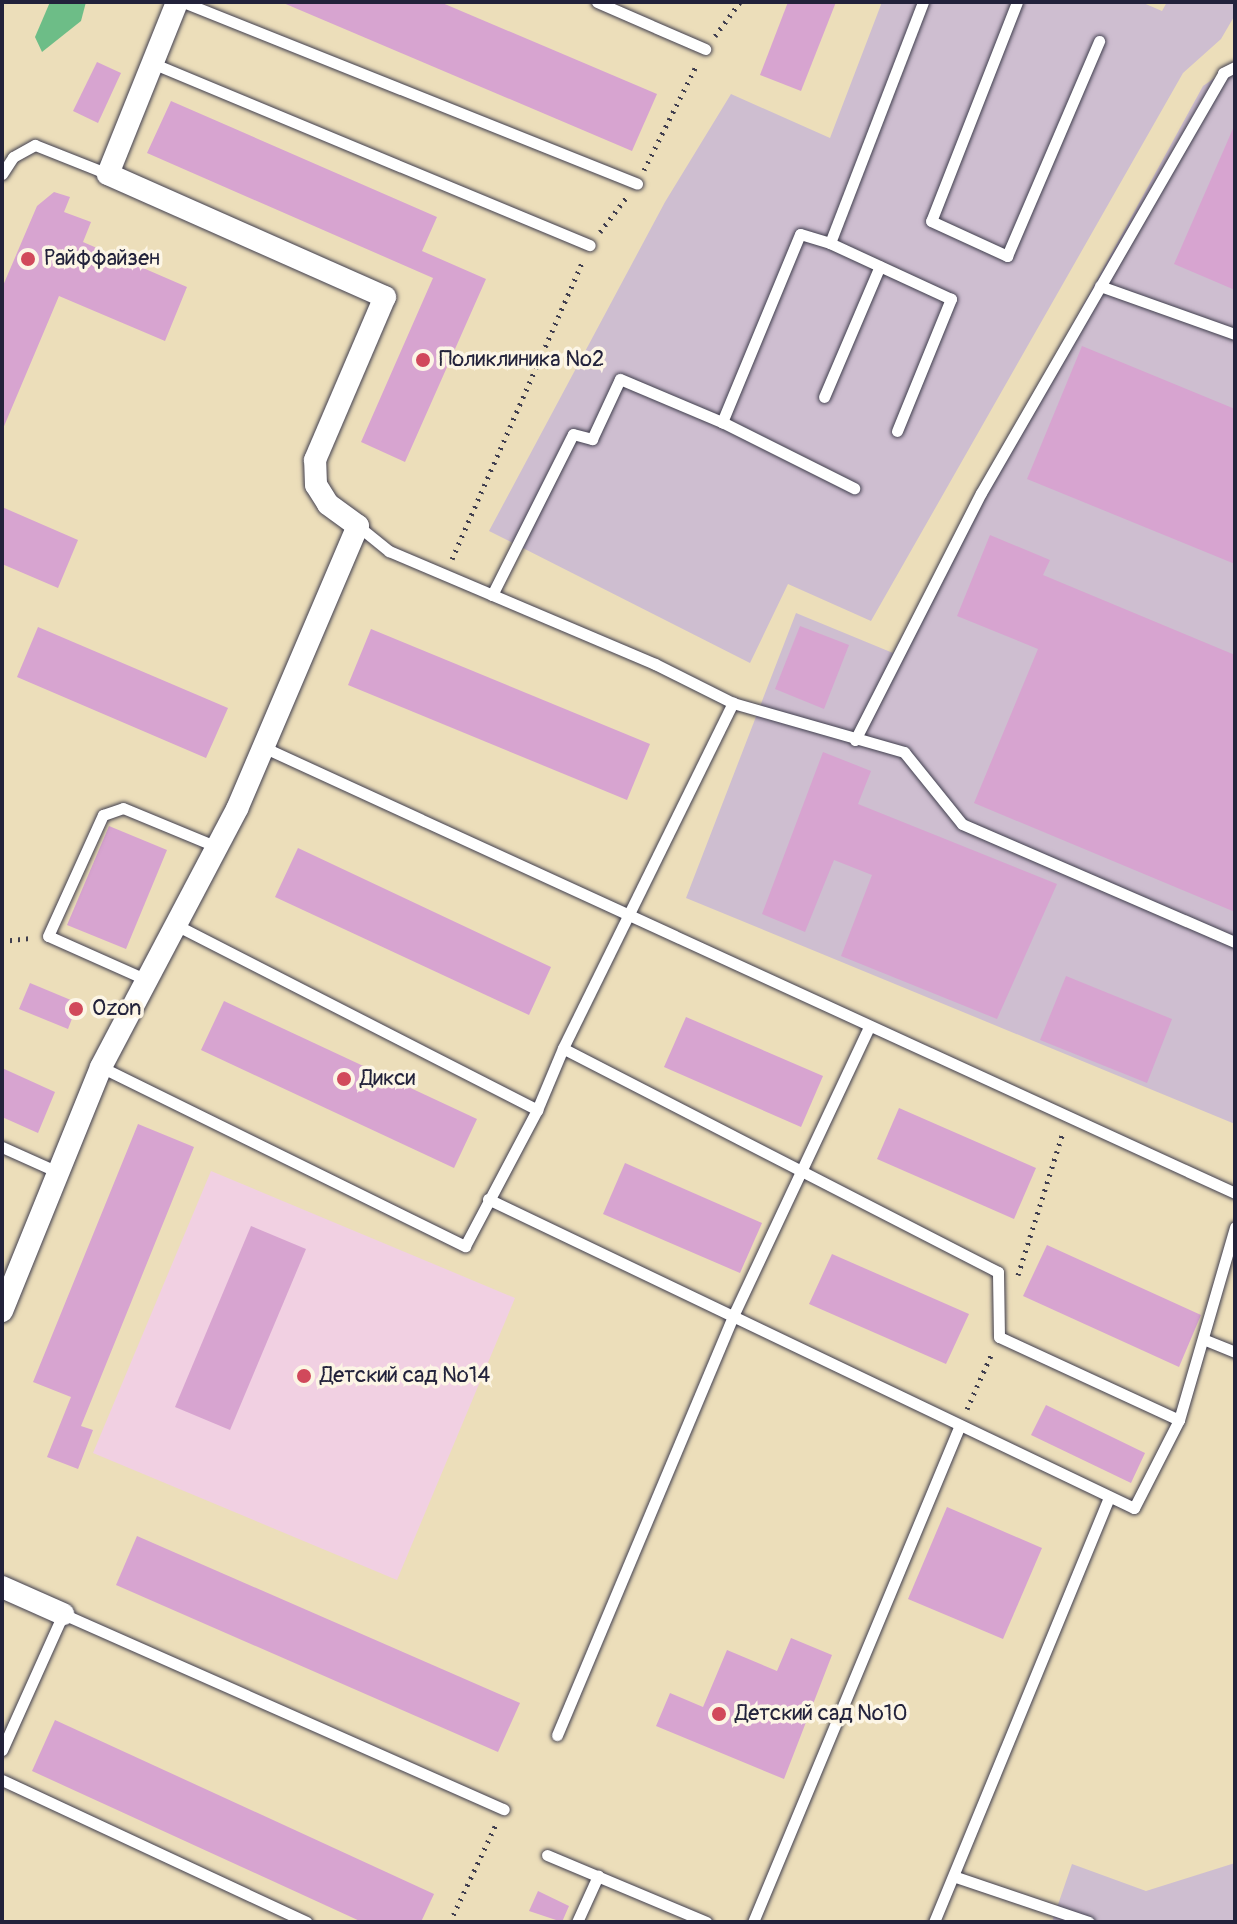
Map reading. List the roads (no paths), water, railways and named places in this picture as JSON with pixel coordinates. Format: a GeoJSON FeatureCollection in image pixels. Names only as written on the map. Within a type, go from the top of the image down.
{"type":"FeatureCollection","features":[{"type":"Feature","properties":{"kind":"street"},"geometry":{"type":"LineString","coordinates":[[2,1311],[101,1067],[217,847],[358,526],[328,504],[316,485],[315,460],[385,297],[108,174],[177,2]]}},
{"type":"Feature","properties":{"kind":"street"},"geometry":{"type":"LineString","coordinates":[[2,1587],[63,1614]]}},
{"type":"Feature","properties":{"kind":"lane"},"geometry":{"type":"LineString","coordinates":[[183,2],[637,184]]}},
{"type":"Feature","properties":{"kind":"lane"},"geometry":{"type":"LineString","coordinates":[[597,2],[705,49]]}},
{"type":"Feature","properties":{"kind":"lane"},"geometry":{"type":"LineString","coordinates":[[830,243],[923,2]]}},
{"type":"Feature","properties":{"kind":"lane"},"geometry":{"type":"LineString","coordinates":[[1017,2],[931,221],[1007,256],[1099,41]]}},
{"type":"Feature","properties":{"kind":"lane"},"geometry":{"type":"LineString","coordinates":[[152,63],[590,245]]}},
{"type":"Feature","properties":{"kind":"lane"},"geometry":{"type":"LineString","coordinates":[[855,740],[981,493],[1223,73],[1235,67]]}},
{"type":"Feature","properties":{"kind":"lane"},"geometry":{"type":"LineString","coordinates":[[2,174],[13,157],[35,145],[108,174]]}},
{"type":"Feature","properties":{"kind":"lane"},"geometry":{"type":"LineString","coordinates":[[722,422],[800,234],[830,243],[951,299],[897,431]]}},
{"type":"Feature","properties":{"kind":"lane"},"geometry":{"type":"LineString","coordinates":[[824,397],[880,266]]}},
{"type":"Feature","properties":{"kind":"lane"},"geometry":{"type":"LineString","coordinates":[[1100,286],[1235,334]]}},
{"type":"Feature","properties":{"kind":"lane"},"geometry":{"type":"LineString","coordinates":[[492,595],[573,434],[592,439],[620,379],[722,422],[854,488]]}},
{"type":"Feature","properties":{"kind":"lane"},"geometry":{"type":"LineString","coordinates":[[358,526],[389,551],[733,703],[904,752],[962,824],[1235,942]]}},
{"type":"Feature","properties":{"kind":"lane"},"geometry":{"type":"LineString","coordinates":[[101,1067],[465,1246],[537,1110],[563,1048],[733,703]]}},
{"type":"Feature","properties":{"kind":"lane"},"geometry":{"type":"LineString","coordinates":[[263,747],[626,918],[1235,1193]]}},
{"type":"Feature","properties":{"kind":"lane"},"geometry":{"type":"LineString","coordinates":[[147,980],[48,936],[103,815],[111,809],[123,808],[217,847]]}},
{"type":"Feature","properties":{"kind":"lane"},"geometry":{"type":"LineString","coordinates":[[176,925],[537,1110]]}},
{"type":"Feature","properties":{"kind":"lane"},"geometry":{"type":"LineString","coordinates":[[557,1735],[733,1316],[869,1027]]}},
{"type":"Feature","properties":{"kind":"lane"},"geometry":{"type":"LineString","coordinates":[[563,1048],[998,1272],[999,1337],[1179,1420]]}},
{"type":"Feature","properties":{"kind":"lane"},"geometry":{"type":"LineString","coordinates":[[2,1147],[58,1172]]}},
{"type":"Feature","properties":{"kind":"lane"},"geometry":{"type":"LineString","coordinates":[[488,1199],[1134,1508],[1179,1420],[1235,1227]]}},
{"type":"Feature","properties":{"kind":"lane"},"geometry":{"type":"LineString","coordinates":[[1203,1339],[1235,1352]]}},
{"type":"Feature","properties":{"kind":"lane"},"geometry":{"type":"LineString","coordinates":[[753,1922],[960,1425]]}},
{"type":"Feature","properties":{"kind":"lane"},"geometry":{"type":"LineString","coordinates":[[934,1922],[956,1877],[1109,1497]]}},
{"type":"Feature","properties":{"kind":"lane"},"geometry":{"type":"LineString","coordinates":[[2,1750],[63,1614],[504,1809]]}},
{"type":"Feature","properties":{"kind":"lane"},"geometry":{"type":"LineString","coordinates":[[2,1780],[306,1922]]}},
{"type":"Feature","properties":{"kind":"lane"},"geometry":{"type":"LineString","coordinates":[[547,1855],[706,1922]]}},
{"type":"Feature","properties":{"kind":"lane"},"geometry":{"type":"LineString","coordinates":[[577,1922],[598,1876]]}},
{"type":"Feature","properties":{"kind":"lane"},"geometry":{"type":"LineString","coordinates":[[956,1877],[1089,1922]]}},
{"type":"Feature","properties":{"kind":"place","name":"Райффайзен"},"geometry":{"type":"Point","coordinates":[28,259]}},
{"type":"Feature","properties":{"kind":"place","name":"Поликлиника №2"},"geometry":{"type":"Point","coordinates":[423,360]}},
{"type":"Feature","properties":{"kind":"place","name":"Ozon"},"geometry":{"type":"Point","coordinates":[76,1009]}},
{"type":"Feature","properties":{"kind":"place","name":"Дикси"},"geometry":{"type":"Point","coordinates":[344,1079]}},
{"type":"Feature","properties":{"kind":"place","name":"Детский сад №14"},"geometry":{"type":"Point","coordinates":[304,1376]}},
{"type":"Feature","properties":{"kind":"place","name":"Детский сад №10"},"geometry":{"type":"Point","coordinates":[719,1714]}}]}
